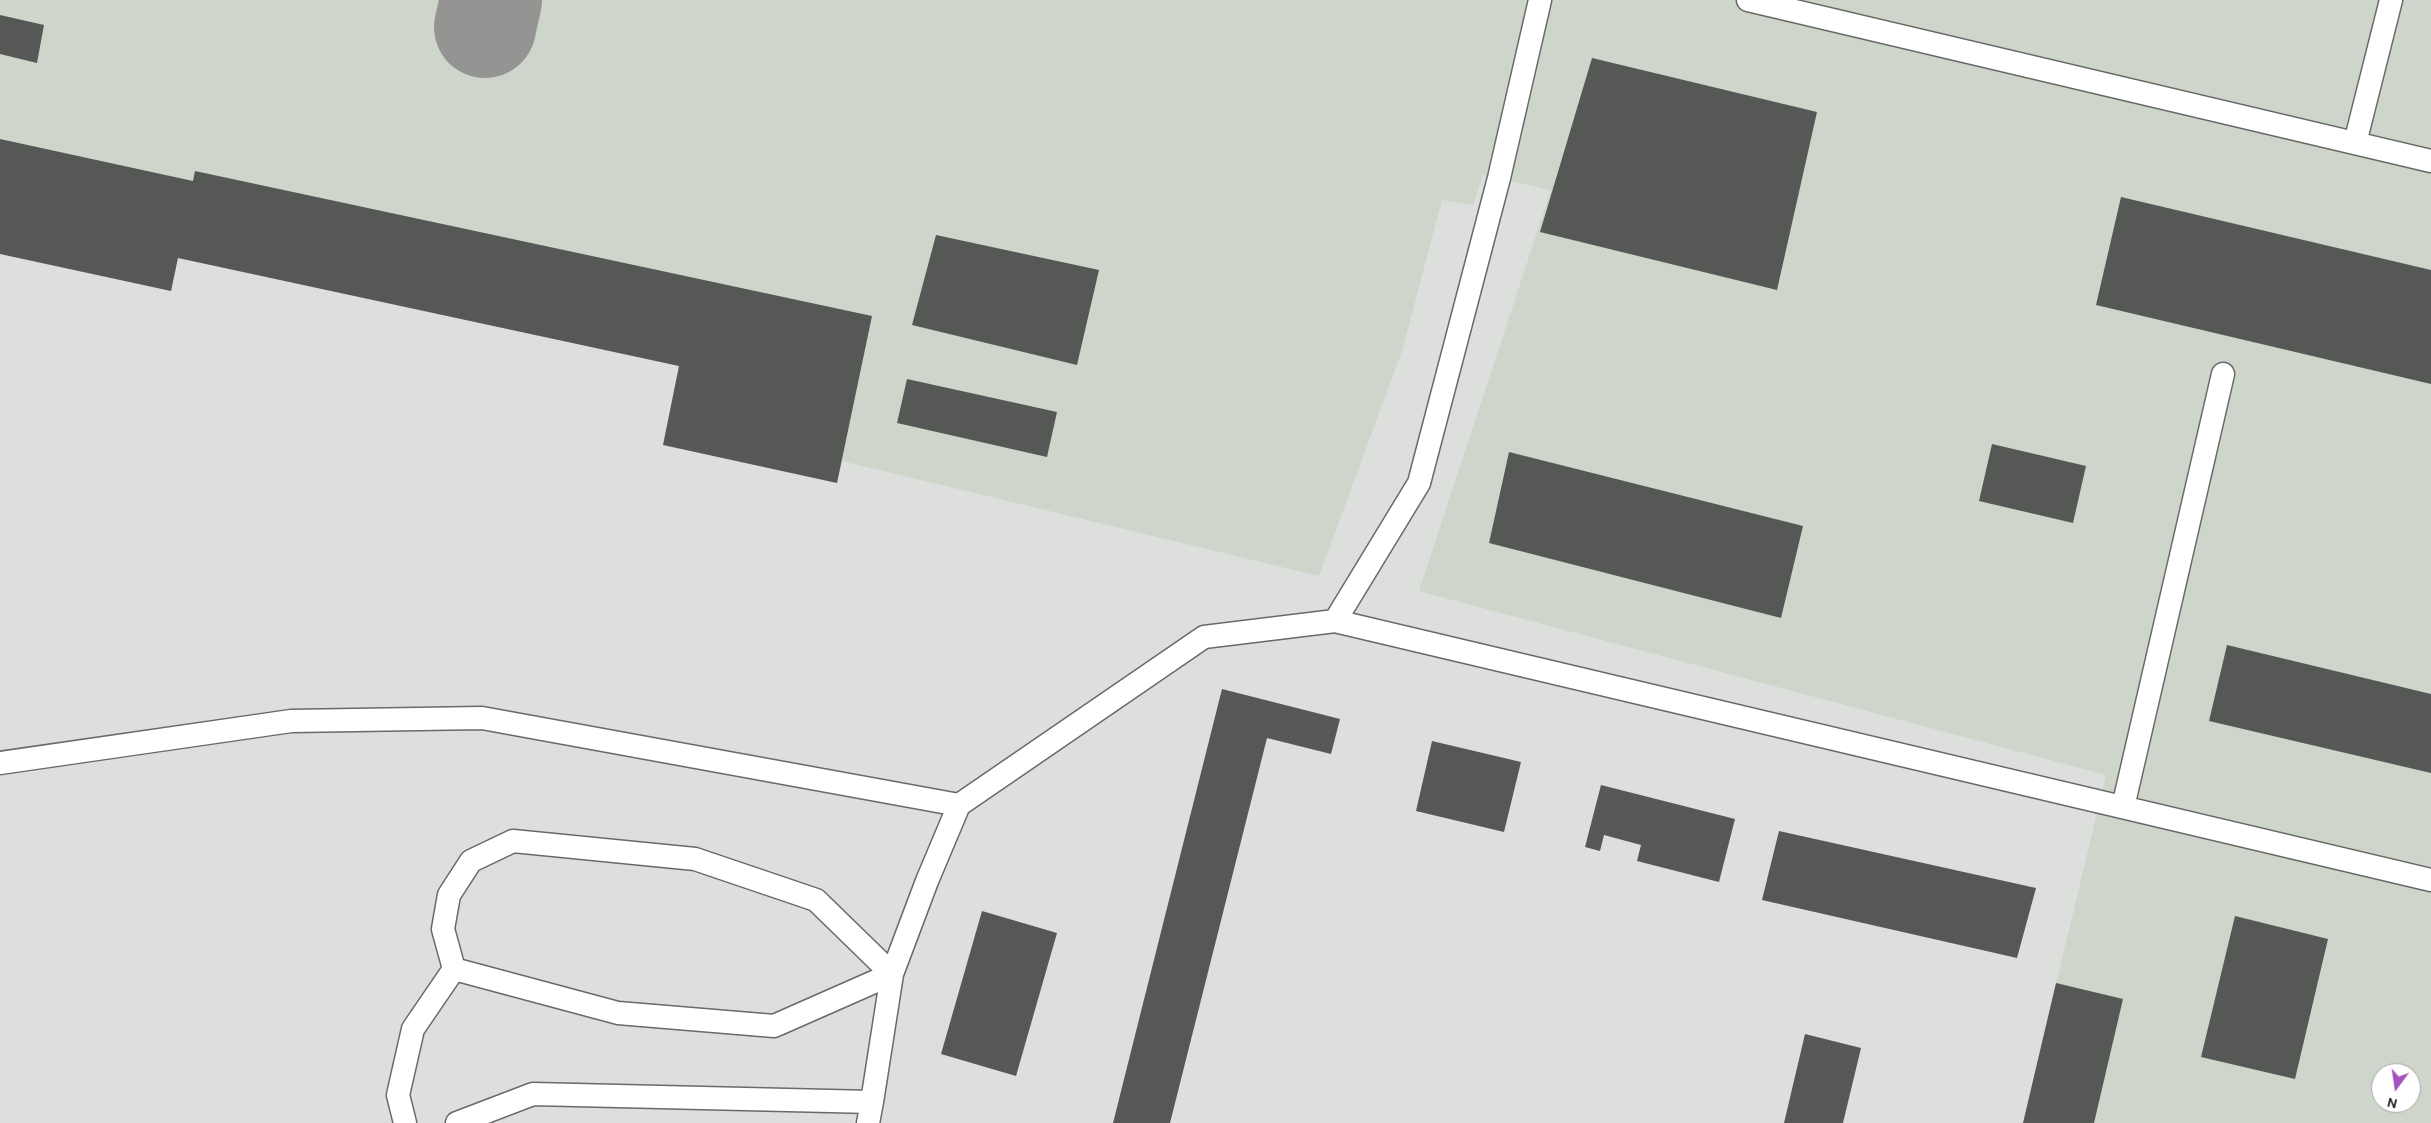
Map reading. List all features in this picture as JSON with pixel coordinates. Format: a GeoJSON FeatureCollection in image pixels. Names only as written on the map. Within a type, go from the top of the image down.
{"type":"FeatureCollection","features":[{"type":"Feature","properties":{"kind":"lane"},"geometry":{"type":"LineString","coordinates":[[1335,621],[1419,483],[1499,178],[1540,0]]}},
{"type":"Feature","properties":{"kind":"lane"},"geometry":{"type":"LineString","coordinates":[[1748,0],[2431,161]]}},
{"type":"Feature","properties":{"kind":"lane"},"geometry":{"type":"LineString","coordinates":[[2355,143],[2391,0]]}},
{"type":"Feature","properties":{"kind":"lane"},"geometry":{"type":"LineString","coordinates":[[2123,807],[2223,374]]}},
{"type":"Feature","properties":{"kind":"lane"},"geometry":{"type":"LineString","coordinates":[[457,1123],[533,1094],[870,1113],[892,974],[959,805],[1204,637],[1335,621],[2431,880]]}},
{"type":"Feature","properties":{"kind":"lane"},"geometry":{"type":"LineString","coordinates":[[0,763],[291,722],[482,718],[959,805]]}},
{"type":"Feature","properties":{"kind":"lane"},"geometry":{"type":"LineString","coordinates":[[405,1123],[398,1095],[413,1029],[454,969],[443,929],[449,895],[471,861],[513,841],[695,858],[816,900],[892,974]]}},
{"type":"Feature","properties":{"kind":"lane"},"geometry":{"type":"LineString","coordinates":[[454,969],[618,1014],[774,1026],[892,974]]}},
{"type":"Feature","properties":{"kind":"shaded area"},"geometry":{"type":"Polygon","coordinates":[[[0,0],[2431,0],[2431,1123],[2023,1123],[2106,775],[1419,591],[1551,190],[1483,175],[1473,205],[1442,200],[1402,351],[1319,576],[842,461],[837,483],[663,445],[679,366],[178,258],[0,254],[0,0]]]}},
{"type":"Feature","properties":{"kind":"building"},"geometry":{"type":"Polygon","coordinates":[[[0,15],[44,25],[37,63],[0,54],[0,15]]]}},
{"type":"Feature","properties":{"kind":"building"},"geometry":{"type":"Polygon","coordinates":[[[1592,58],[1817,112],[1777,290],[1540,232],[1592,58]]]}},
{"type":"Feature","properties":{"kind":"building"},"geometry":{"type":"Polygon","coordinates":[[[0,139],[193,181],[195,171],[872,316],[837,483],[663,445],[679,366],[178,258],[171,291],[0,254],[0,139]]]}},
{"type":"Feature","properties":{"kind":"building"},"geometry":{"type":"Polygon","coordinates":[[[2121,197],[2431,270],[2431,384],[2096,305],[2121,197]]]}},
{"type":"Feature","properties":{"kind":"building"},"geometry":{"type":"Polygon","coordinates":[[[936,235],[1099,270],[1077,365],[912,325],[936,235]]]}},
{"type":"Feature","properties":{"kind":"building"},"geometry":{"type":"Polygon","coordinates":[[[907,379],[1057,412],[1047,457],[897,423],[907,379]]]}},
{"type":"Feature","properties":{"kind":"building"},"geometry":{"type":"Polygon","coordinates":[[[1992,444],[2086,466],[2073,523],[1979,501],[1992,444]]]}},
{"type":"Feature","properties":{"kind":"building"},"geometry":{"type":"Polygon","coordinates":[[[1509,452],[1803,526],[1781,618],[1489,543],[1509,452]]]}},
{"type":"Feature","properties":{"kind":"building"},"geometry":{"type":"Polygon","coordinates":[[[2227,645],[2431,694],[2431,773],[2209,721],[2227,645]]]}},
{"type":"Feature","properties":{"kind":"building"},"geometry":{"type":"Polygon","coordinates":[[[1222,689],[1340,719],[1331,754],[1267,738],[1170,1123],[1113,1123],[1222,689]]]}},
{"type":"Feature","properties":{"kind":"building"},"geometry":{"type":"Polygon","coordinates":[[[1432,741],[1521,762],[1504,832],[1416,811],[1432,741]]]}},
{"type":"Feature","properties":{"kind":"building"},"geometry":{"type":"Polygon","coordinates":[[[1601,785],[1735,819],[1719,882],[1637,861],[1641,845],[1604,835],[1600,851],[1585,847],[1601,785]]]}},
{"type":"Feature","properties":{"kind":"building"},"geometry":{"type":"Polygon","coordinates":[[[1779,831],[2036,888],[2017,958],[1762,900],[1779,831]]]}},
{"type":"Feature","properties":{"kind":"building"},"geometry":{"type":"Polygon","coordinates":[[[982,911],[1057,933],[1016,1076],[941,1054],[982,911]]]}},
{"type":"Feature","properties":{"kind":"building"},"geometry":{"type":"Polygon","coordinates":[[[2235,916],[2328,939],[2295,1079],[2201,1057],[2235,916]]]}},
{"type":"Feature","properties":{"kind":"building"},"geometry":{"type":"Polygon","coordinates":[[[2056,983],[2123,999],[2094,1123],[2023,1123],[2056,983]]]}},
{"type":"Feature","properties":{"kind":"building"},"geometry":{"type":"Polygon","coordinates":[[[1805,1034],[1861,1048],[1843,1123],[1784,1123],[1805,1034]]]}},
{"type":"Feature","properties":{"kind":"taxiway"},"geometry":{"type":"LineString","coordinates":[[485,27],[491,0]]}}]}
